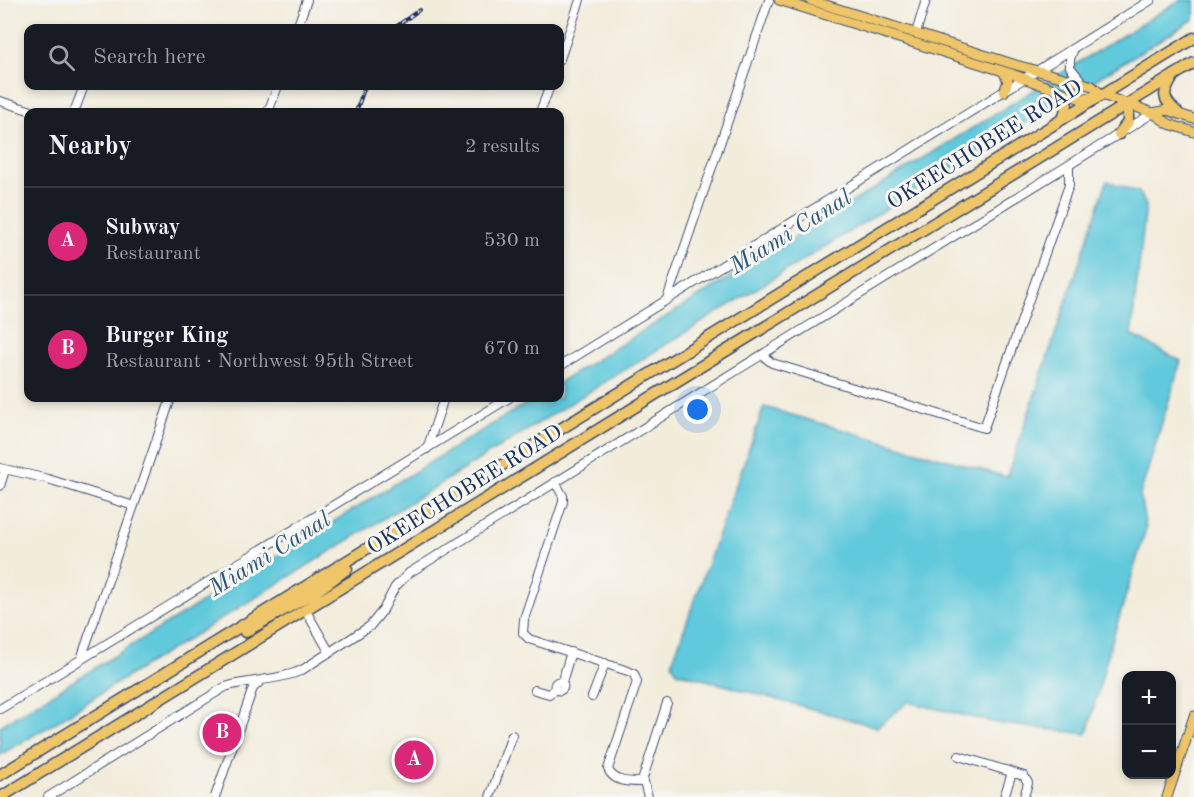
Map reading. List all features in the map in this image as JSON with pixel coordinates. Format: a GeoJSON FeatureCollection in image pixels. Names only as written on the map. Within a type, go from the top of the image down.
{"type":"FeatureCollection","features":[{"type":"Feature","properties":{"kind":"highway","name":"OKEECHOBEE ROAD"},"geometry":{"type":"LineString","coordinates":[[0,775],[179,667],[1194,38]]}},
{"type":"Feature","properties":{"kind":"highway","name":"OKEECHOBEE ROAD"},"geometry":{"type":"LineString","coordinates":[[1,797],[1194,63]]}},
{"type":"Feature","properties":{"kind":"highway"},"geometry":{"type":"LineString","coordinates":[[1174,75],[1166,90],[1165,98],[1178,113]]}},
{"type":"Feature","properties":{"kind":"highway"},"geometry":{"type":"LineString","coordinates":[[1058,92],[1068,99],[1063,119]]}},
{"type":"Feature","properties":{"kind":"highway"},"geometry":{"type":"LineString","coordinates":[[1119,134],[1128,122],[1128,104]]}},
{"type":"Feature","properties":{"kind":"highway"},"geometry":{"type":"LineString","coordinates":[[284,610],[295,608],[306,611],[308,598],[405,527]]}},
{"type":"Feature","properties":{"kind":"highway"},"geometry":{"type":"LineString","coordinates":[[179,667],[314,593]]}},
{"type":"Feature","properties":{"kind":"main road"},"geometry":{"type":"LineString","coordinates":[[779,0],[826,6],[1037,71],[1087,84],[1102,95],[1153,113],[1169,124],[1194,132]]}},
{"type":"Feature","properties":{"kind":"main road"},"geometry":{"type":"LineString","coordinates":[[810,0],[1058,92]]}},
{"type":"Feature","properties":{"kind":"main road"},"geometry":{"type":"LineString","coordinates":[[1003,71],[1008,81],[1004,92]]}},
{"type":"Feature","properties":{"kind":"main road"},"geometry":{"type":"LineString","coordinates":[[1068,99],[1102,95]]}},
{"type":"Feature","properties":{"kind":"main road"},"geometry":{"type":"LineString","coordinates":[[1153,113],[1167,110],[1194,119]]}},
{"type":"Feature","properties":{"kind":"main road"},"geometry":{"type":"LineString","coordinates":[[1167,797],[1194,716]]}},
{"type":"Feature","properties":{"kind":"street"},"geometry":{"type":"LineString","coordinates":[[298,24],[307,0]]}},
{"type":"Feature","properties":{"kind":"street"},"geometry":{"type":"LineString","coordinates":[[564,47],[580,0]]}},
{"type":"Feature","properties":{"kind":"street"},"geometry":{"type":"LineString","coordinates":[[667,299],[769,0]]}},
{"type":"Feature","properties":{"kind":"street"},"geometry":{"type":"LineString","coordinates":[[916,33],[926,0]]}},
{"type":"Feature","properties":{"kind":"street"},"geometry":{"type":"LineString","coordinates":[[564,363],[1151,0]]}},
{"type":"Feature","properties":{"kind":"street"},"geometry":{"type":"LineString","coordinates":[[1074,48],[1070,67],[1087,84]]}},
{"type":"Feature","properties":{"kind":"street"},"geometry":{"type":"LineString","coordinates":[[76,108],[82,90]]}},
{"type":"Feature","properties":{"kind":"street"},"geometry":{"type":"LineString","coordinates":[[270,108],[276,90]]}},
{"type":"Feature","properties":{"kind":"street"},"geometry":{"type":"LineString","coordinates":[[542,108],[548,90]]}},
{"type":"Feature","properties":{"kind":"street"},"geometry":{"type":"LineString","coordinates":[[0,101],[24,109]]}},
{"type":"Feature","properties":{"kind":"street"},"geometry":{"type":"LineString","coordinates":[[48,797],[212,695],[234,685],[290,675],[330,653],[370,626],[383,610],[395,587],[409,573],[1153,113]]}},
{"type":"Feature","properties":{"kind":"street"},"geometry":{"type":"LineString","coordinates":[[762,355],[772,363],[984,428],[1069,185],[1070,166]]}},
{"type":"Feature","properties":{"kind":"street"},"geometry":{"type":"LineString","coordinates":[[81,659],[170,402]]}},
{"type":"Feature","properties":{"kind":"street"},"geometry":{"type":"LineString","coordinates":[[427,449],[443,402]]}},
{"type":"Feature","properties":{"kind":"street"},"geometry":{"type":"LineString","coordinates":[[0,709],[503,402]]}},
{"type":"Feature","properties":{"kind":"street"},"geometry":{"type":"LineString","coordinates":[[0,486],[3,469],[48,479],[134,506]]}},
{"type":"Feature","properties":{"kind":"street"},"geometry":{"type":"LineString","coordinates":[[555,482],[563,496],[563,502],[524,619],[523,633],[529,639],[628,670],[636,677],[637,681],[608,770],[619,780],[643,782]]}},
{"type":"Feature","properties":{"kind":"street"},"geometry":{"type":"LineString","coordinates":[[306,611],[330,653]]}},
{"type":"Feature","properties":{"kind":"street"},"geometry":{"type":"LineString","coordinates":[[536,690],[554,691],[563,688],[562,682],[571,652]]}},
{"type":"Feature","properties":{"kind":"street"},"geometry":{"type":"LineString","coordinates":[[592,697],[605,663]]}},
{"type":"Feature","properties":{"kind":"street"},"geometry":{"type":"LineString","coordinates":[[215,797],[248,701],[254,688],[262,679]]}},
{"type":"Feature","properties":{"kind":"street"},"geometry":{"type":"LineString","coordinates":[[234,685],[245,689],[248,701]]}},
{"type":"Feature","properties":{"kind":"street"},"geometry":{"type":"LineString","coordinates":[[648,797],[643,782],[667,703]]}},
{"type":"Feature","properties":{"kind":"street"},"geometry":{"type":"LineString","coordinates":[[490,797],[512,735]]}},
{"type":"Feature","properties":{"kind":"street"},"geometry":{"type":"LineString","coordinates":[[959,756],[1024,776],[1027,780],[1024,797]]}},
{"type":"Feature","properties":{"kind":"street"},"geometry":{"type":"LineString","coordinates":[[1004,797],[1012,773]]}},
{"type":"Feature","properties":{"kind":"water"},"geometry":{"type":"Polygon","coordinates":[[[1180,0],[1194,0],[1194,19],[0,755],[0,726],[528,402],[564,402],[564,380],[1180,0]]]}},
{"type":"Feature","properties":{"kind":"water"},"geometry":{"type":"Polygon","coordinates":[[[1107,181],[1139,192],[1146,205],[1131,335],[1181,361],[1140,495],[1146,529],[1108,654],[1087,734],[1001,724],[908,702],[877,727],[677,672],[672,663],[764,407],[1007,477],[1107,181]]]}},
{"type":"Feature","properties":{"kind":"railway"},"geometry":{"type":"LineString","coordinates":[[400,24],[419,10]]}},
{"type":"Feature","properties":{"kind":"railway"},"geometry":{"type":"LineString","coordinates":[[357,108],[364,90]]}},
{"type":"Feature","properties":{"kind":"place","name":"Burger King"},"geometry":{"type":"Point","coordinates":[222,733]}},
{"type":"Feature","properties":{"kind":"place","name":"Subway"},"geometry":{"type":"Point","coordinates":[414,760]}},
{"type":"Feature","properties":{"kind":"water label","name":"Miami Canal"},"geometry":{"type":"Point","coordinates":[791,233]}},
{"type":"Feature","properties":{"kind":"water label","name":"Miami Canal"},"geometry":{"type":"Point","coordinates":[270,555]}}]}
